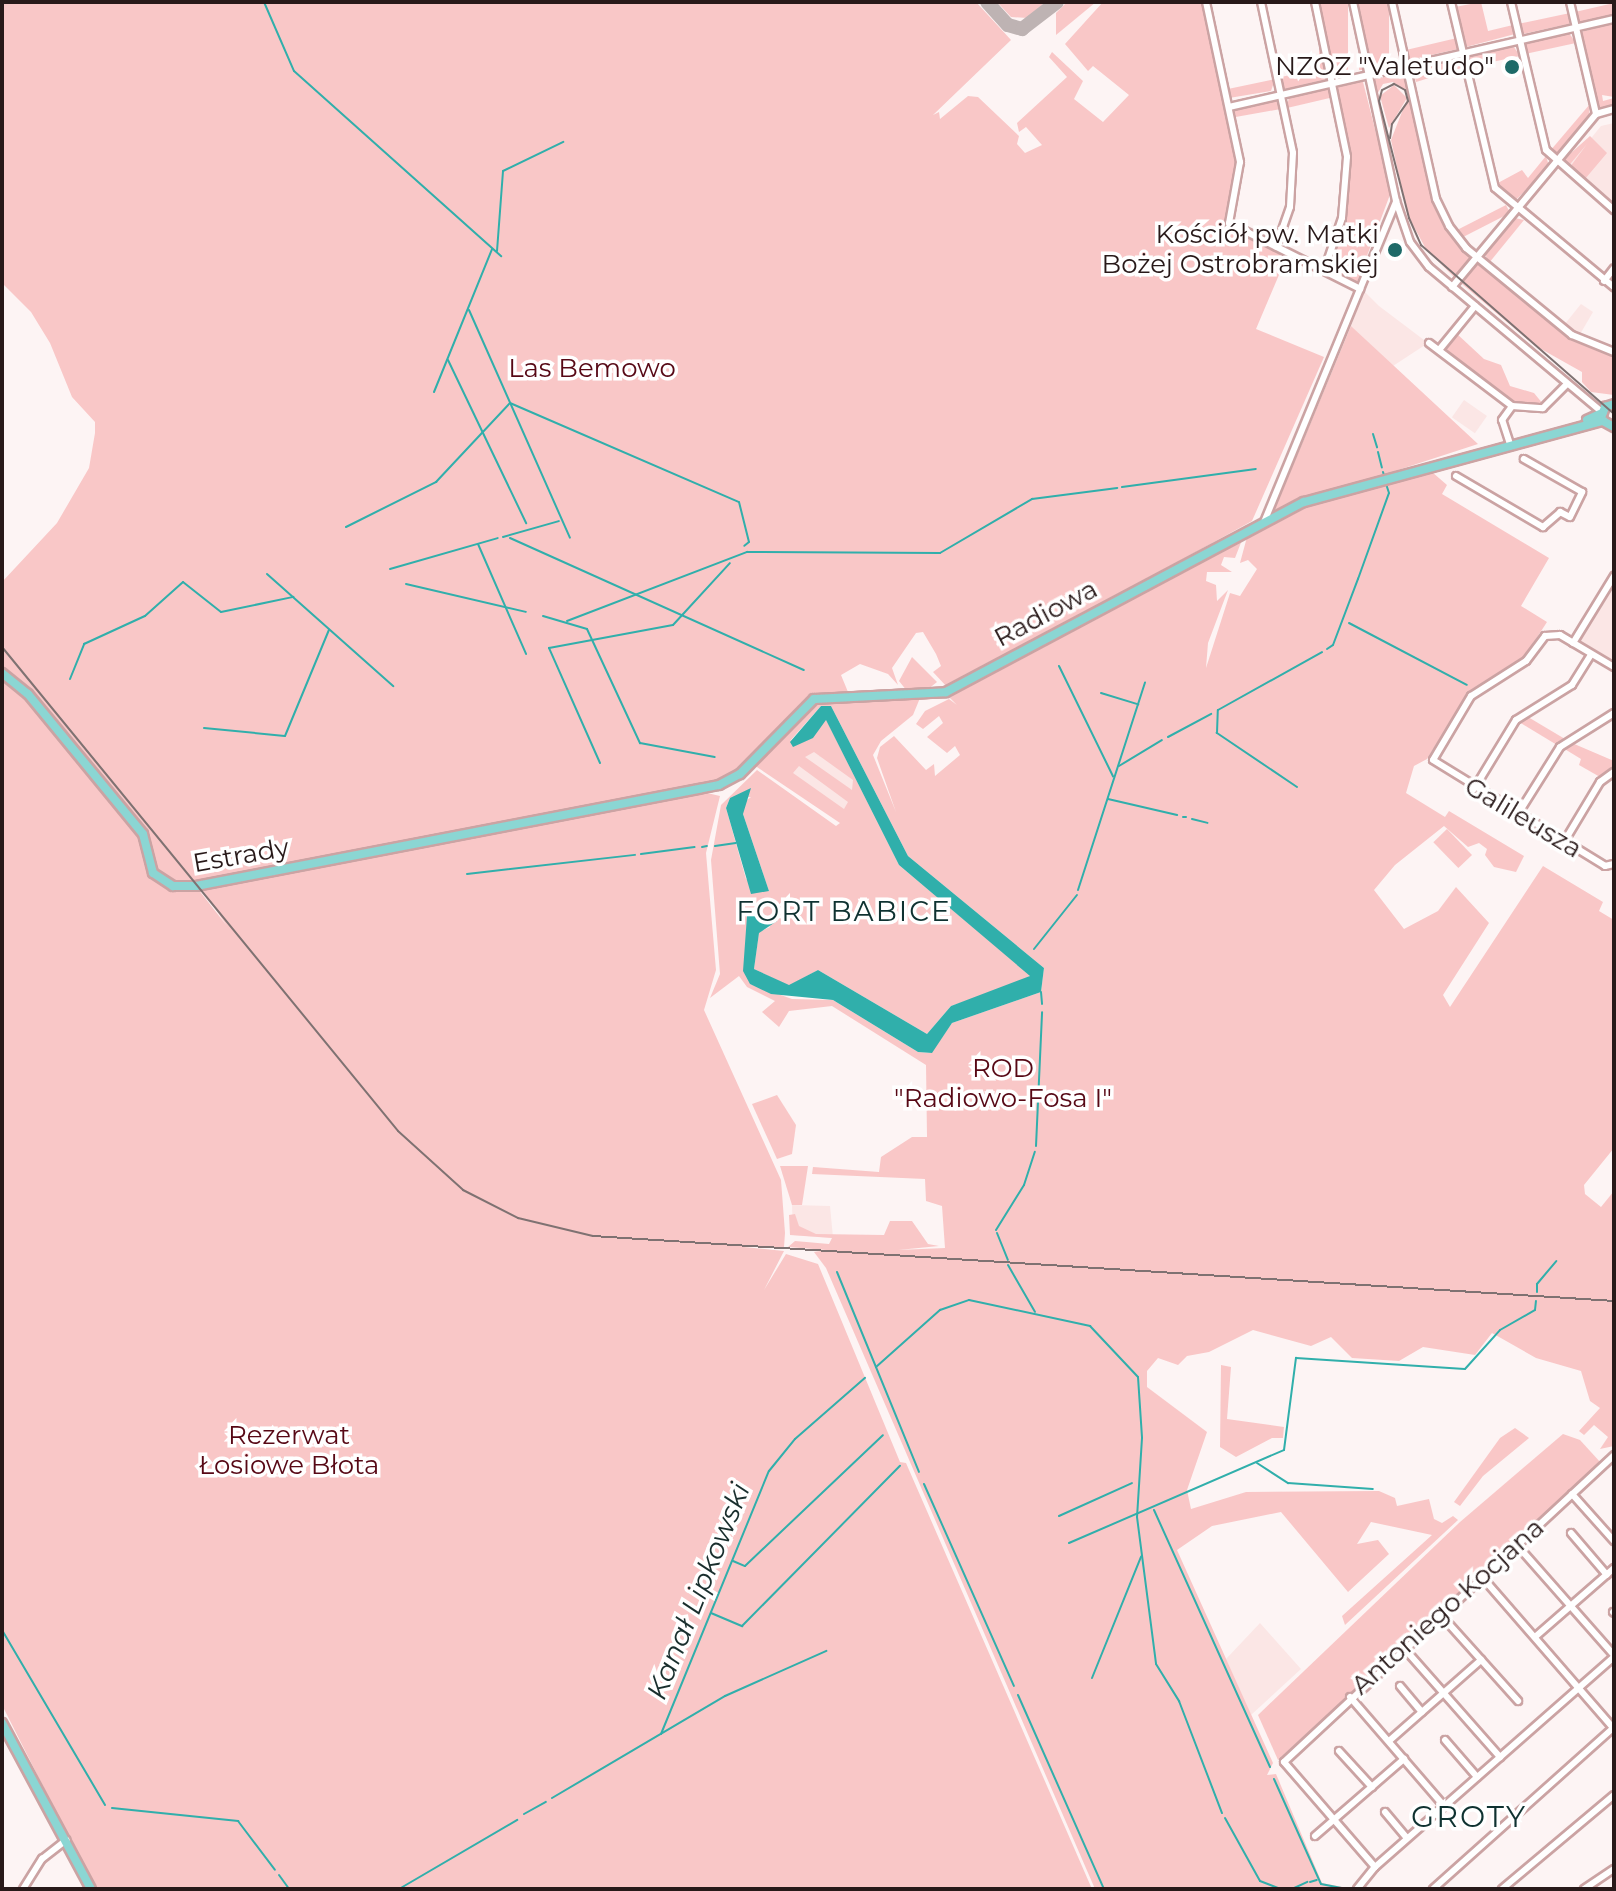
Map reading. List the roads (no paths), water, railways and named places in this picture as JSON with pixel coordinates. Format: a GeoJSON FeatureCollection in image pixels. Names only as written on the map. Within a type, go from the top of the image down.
{"type":"FeatureCollection","features":[{"type":"Feature","properties":{"kind":"main road","name":"Radiowa"},"geometry":{"type":"LineString","coordinates":[[543,820],[726,782],[817,698],[946,692],[1304,502],[1583,422],[1614,404]]}},
{"type":"Feature","properties":{"kind":"main road"},"geometry":{"type":"LineString","coordinates":[[1599,410],[1614,427]]}},
{"type":"Feature","properties":{"kind":"main road","name":"Estrady"},"geometry":{"type":"LineString","coordinates":[[2,673],[28,694],[143,834],[153,873],[173,886],[543,820]]}},
{"type":"Feature","properties":{"kind":"main road"},"geometry":{"type":"LineString","coordinates":[[2,1723],[91,1889]]}},
{"type":"Feature","properties":{"kind":"street"},"geometry":{"type":"LineString","coordinates":[[1206,2],[1241,175],[1230,224],[1360,289]]}},
{"type":"Feature","properties":{"kind":"street"},"geometry":{"type":"LineString","coordinates":[[1261,2],[1281,92],[1293,180],[1276,247]]}},
{"type":"Feature","properties":{"kind":"street"},"geometry":{"type":"LineString","coordinates":[[1315,2],[1347,157],[1346,188],[1324,271]]}},
{"type":"Feature","properties":{"kind":"street"},"geometry":{"type":"LineString","coordinates":[[1353,2],[1396,201],[1402,222],[1421,257],[1452,287],[1599,410],[1583,422]]}},
{"type":"Feature","properties":{"kind":"street"},"geometry":{"type":"LineString","coordinates":[[1392,2],[1436,199],[1449,226],[1477,257],[1572,335],[1614,352]]}},
{"type":"Feature","properties":{"kind":"street"},"geometry":{"type":"LineString","coordinates":[[1451,2],[1490,175],[1516,210],[1614,287]]}},
{"type":"Feature","properties":{"kind":"street"},"geometry":{"type":"LineString","coordinates":[[1511,2],[1542,141],[1556,162],[1614,210]]}},
{"type":"Feature","properties":{"kind":"street"},"geometry":{"type":"LineString","coordinates":[[1570,2],[1596,114]]}},
{"type":"Feature","properties":{"kind":"street"},"geometry":{"type":"LineString","coordinates":[[1229,107],[1281,92],[1614,19]]}},
{"type":"Feature","properties":{"kind":"street"},"geometry":{"type":"LineString","coordinates":[[1452,287],[1596,114],[1614,109]]}},
{"type":"Feature","properties":{"kind":"street"},"geometry":{"type":"LineString","coordinates":[[1264,522],[1396,201]]}},
{"type":"Feature","properties":{"kind":"street"},"geometry":{"type":"LineString","coordinates":[[1385,228],[1402,222]]}},
{"type":"Feature","properties":{"kind":"street"},"geometry":{"type":"LineString","coordinates":[[1604,281],[1614,268]]}},
{"type":"Feature","properties":{"kind":"street"},"geometry":{"type":"LineString","coordinates":[[1439,350],[1475,306]]}},
{"type":"Feature","properties":{"kind":"street"},"geometry":{"type":"LineString","coordinates":[[1429,343],[1512,406],[1548,406],[1567,384]]}},
{"type":"Feature","properties":{"kind":"street"},"geometry":{"type":"LineString","coordinates":[[1510,444],[1502,420],[1512,406]]}},
{"type":"Feature","properties":{"kind":"street"},"geometry":{"type":"LineString","coordinates":[[1456,476],[1543,527],[1560,512],[1570,517],[1582,492],[1524,459]]}},
{"type":"Feature","properties":{"kind":"street"},"geometry":{"type":"LineString","coordinates":[[1614,576],[1573,643],[1614,667]]}},
{"type":"Feature","properties":{"kind":"street","name":"Galileusza"},"geometry":{"type":"LineString","coordinates":[[1573,643],[1553,634],[1540,640],[1526,661],[1467,701],[1434,757],[1437,766],[1609,866]]}},
{"type":"Feature","properties":{"kind":"street"},"geometry":{"type":"LineString","coordinates":[[1474,789],[1516,720],[1572,685],[1591,654]]}},
{"type":"Feature","properties":{"kind":"street"},"geometry":{"type":"LineString","coordinates":[[1518,814],[1560,747],[1614,713]]}},
{"type":"Feature","properties":{"kind":"street"},"geometry":{"type":"LineString","coordinates":[[1564,842],[1600,782],[1614,772]]}},
{"type":"Feature","properties":{"kind":"street","name":"Antoniego Kocjana"},"geometry":{"type":"LineString","coordinates":[[1334,1820],[1284,1762],[1403,1647],[1614,1455]]}},
{"type":"Feature","properties":{"kind":"street"},"geometry":{"type":"LineString","coordinates":[[1572,1494],[1614,1539]]}},
{"type":"Feature","properties":{"kind":"street"},"geometry":{"type":"LineString","coordinates":[[1571,1533],[1607,1575]]}},
{"type":"Feature","properties":{"kind":"street"},"geometry":{"type":"LineString","coordinates":[[1357,1889],[1375,1867],[1614,1656],[1516,1544]]}},
{"type":"Feature","properties":{"kind":"street"},"geometry":{"type":"LineString","coordinates":[[1535,1637],[1614,1568]]}},
{"type":"Feature","properties":{"kind":"street"},"geometry":{"type":"LineString","coordinates":[[1433,1889],[1614,1728],[1482,1577]]}},
{"type":"Feature","properties":{"kind":"street"},"geometry":{"type":"LineString","coordinates":[[1440,1614],[1518,1701]]}},
{"type":"Feature","properties":{"kind":"street"},"geometry":{"type":"LineString","coordinates":[[1403,1647],[1500,1757]]}},
{"type":"Feature","properties":{"kind":"street"},"geometry":{"type":"LineString","coordinates":[[1389,1741],[1481,1660]]}},
{"type":"Feature","properties":{"kind":"street"},"geometry":{"type":"LineString","coordinates":[[1400,1686],[1422,1712]]}},
{"type":"Feature","properties":{"kind":"street"},"geometry":{"type":"LineString","coordinates":[[1350,1697],[1444,1806]]}},
{"type":"Feature","properties":{"kind":"street"},"geometry":{"type":"LineString","coordinates":[[1445,1740],[1477,1777]]}},
{"type":"Feature","properties":{"kind":"street"},"geometry":{"type":"LineString","coordinates":[[1339,1751],[1372,1787]]}},
{"type":"Feature","properties":{"kind":"street"},"geometry":{"type":"LineString","coordinates":[[1315,1836],[1404,1759]]}},
{"type":"Feature","properties":{"kind":"street"},"geometry":{"type":"LineString","coordinates":[[1502,1889],[1614,1795]]}},
{"type":"Feature","properties":{"kind":"street"},"geometry":{"type":"LineString","coordinates":[[1385,1812],[1407,1838]]}},
{"type":"Feature","properties":{"kind":"street"},"geometry":{"type":"LineString","coordinates":[[1334,1820],[1375,1867]]}},
{"type":"Feature","properties":{"kind":"street"},"geometry":{"type":"LineString","coordinates":[[23,1889],[42,1859],[66,1840]]}},
{"type":"Feature","properties":{"kind":"street"},"geometry":{"type":"LineString","coordinates":[[1584,1889],[1595,1886],[1614,1869]]}},
{"type":"Feature","properties":{"kind":"water"},"geometry":{"type":"Polygon","coordinates":[[[821,706],[831,706],[908,856],[1044,968],[1041,992],[952,1023],[932,1053],[918,1052],[833,1000],[771,994],[750,984],[743,971],[747,916],[768,916],[777,921],[759,933],[754,969],[789,985],[818,970],[927,1034],[951,1006],[1030,976],[899,865],[826,720],[813,738],[793,747],[790,742],[821,706]]]}},
{"type":"Feature","properties":{"kind":"water"},"geometry":{"type":"Polygon","coordinates":[[[751,788],[743,814],[769,891],[751,894],[726,808],[730,798],[751,788]]]}},
{"type":"Feature","properties":{"kind":"waterway"},"geometry":{"type":"LineString","coordinates":[[264,2],[294,71],[501,256]]}},
{"type":"Feature","properties":{"kind":"waterway"},"geometry":{"type":"LineString","coordinates":[[497,251],[503,171],[563,142]]}},
{"type":"Feature","properties":{"kind":"waterway"},"geometry":{"type":"LineString","coordinates":[[434,392],[492,249]]}},
{"type":"Feature","properties":{"kind":"waterway"},"geometry":{"type":"LineString","coordinates":[[469,310],[570,538]]}},
{"type":"Feature","properties":{"kind":"waterway"},"geometry":{"type":"LineString","coordinates":[[448,360],[526,523]]}},
{"type":"Feature","properties":{"kind":"waterway"},"geometry":{"type":"LineString","coordinates":[[346,527],[436,482],[510,403],[739,502],[749,542],[744,546]]}},
{"type":"Feature","properties":{"kind":"waterway"},"geometry":{"type":"LineString","coordinates":[[1373,434],[1377,447]]}},
{"type":"Feature","properties":{"kind":"waterway"},"geometry":{"type":"LineString","coordinates":[[1378,452],[1382,468]]}},
{"type":"Feature","properties":{"kind":"waterway"},"geometry":{"type":"LineString","coordinates":[[1122,487],[1256,469]]}},
{"type":"Feature","properties":{"kind":"waterway"},"geometry":{"type":"LineString","coordinates":[[1327,649],[1333,645],[1389,493],[1386,484]]}},
{"type":"Feature","properties":{"kind":"waterway"},"geometry":{"type":"LineString","coordinates":[[567,621],[747,552],[940,553],[1032,499],[1117,488]]}},
{"type":"Feature","properties":{"kind":"waterway"},"geometry":{"type":"LineString","coordinates":[[503,537],[559,521]]}},
{"type":"Feature","properties":{"kind":"waterway"},"geometry":{"type":"LineString","coordinates":[[390,569],[498,538]]}},
{"type":"Feature","properties":{"kind":"waterway"},"geometry":{"type":"LineString","coordinates":[[510,538],[804,670]]}},
{"type":"Feature","properties":{"kind":"waterway"},"geometry":{"type":"LineString","coordinates":[[478,544],[526,654]]}},
{"type":"Feature","properties":{"kind":"waterway"},"geometry":{"type":"LineString","coordinates":[[600,763],[549,648],[673,625],[730,563]]}},
{"type":"Feature","properties":{"kind":"waterway"},"geometry":{"type":"LineString","coordinates":[[267,574],[393,686]]}},
{"type":"Feature","properties":{"kind":"waterway"},"geometry":{"type":"LineString","coordinates":[[70,679],[84,644],[145,616],[183,582],[221,612],[293,597]]}},
{"type":"Feature","properties":{"kind":"waterway"},"geometry":{"type":"LineString","coordinates":[[406,584],[526,612]]}},
{"type":"Feature","properties":{"kind":"waterway"},"geometry":{"type":"LineString","coordinates":[[543,616],[587,629],[640,743],[715,757]]}},
{"type":"Feature","properties":{"kind":"waterway"},"geometry":{"type":"LineString","coordinates":[[1349,623],[1467,685]]}},
{"type":"Feature","properties":{"kind":"waterway"},"geometry":{"type":"LineString","coordinates":[[204,728],[285,736],[329,630]]}},
{"type":"Feature","properties":{"kind":"waterway"},"geometry":{"type":"LineString","coordinates":[[1297,787],[1217,733],[1218,710],[1322,652]]}},
{"type":"Feature","properties":{"kind":"waterway"},"geometry":{"type":"LineString","coordinates":[[1059,666],[1113,776]]}},
{"type":"Feature","properties":{"kind":"waterway"},"geometry":{"type":"LineString","coordinates":[[1078,890],[1145,683]]}},
{"type":"Feature","properties":{"kind":"waterway"},"geometry":{"type":"LineString","coordinates":[[1101,693],[1138,704]]}},
{"type":"Feature","properties":{"kind":"waterway"},"geometry":{"type":"LineString","coordinates":[[1168,737],[1211,714]]}},
{"type":"Feature","properties":{"kind":"waterway"},"geometry":{"type":"LineString","coordinates":[[1119,766],[1162,740]]}},
{"type":"Feature","properties":{"kind":"waterway"},"geometry":{"type":"LineString","coordinates":[[1108,799],[1177,815]]}},
{"type":"Feature","properties":{"kind":"waterway"},"geometry":{"type":"LineString","coordinates":[[1192,819],[1208,823]]}},
{"type":"Feature","properties":{"kind":"waterway"},"geometry":{"type":"LineString","coordinates":[[715,846],[736,843]]}},
{"type":"Feature","properties":{"kind":"waterway"},"geometry":{"type":"LineString","coordinates":[[702,847],[707,846]]}},
{"type":"Feature","properties":{"kind":"waterway"},"geometry":{"type":"LineString","coordinates":[[641,854],[695,847]]}},
{"type":"Feature","properties":{"kind":"waterway"},"geometry":{"type":"LineString","coordinates":[[467,874],[635,855]]}},
{"type":"Feature","properties":{"kind":"waterway"},"geometry":{"type":"LineString","coordinates":[[1034,949],[1077,895]]}},
{"type":"Feature","properties":{"kind":"waterway"},"geometry":{"type":"LineString","coordinates":[[1041,992],[1042,1004]]}},
{"type":"Feature","properties":{"kind":"waterway"},"geometry":{"type":"LineString","coordinates":[[1036,1146],[1042,1012]]}},
{"type":"Feature","properties":{"kind":"waterway"},"geometry":{"type":"LineString","coordinates":[[996,1230],[1024,1185],[1035,1152]]}},
{"type":"Feature","properties":{"kind":"waterway"},"geometry":{"type":"LineString","coordinates":[[997,1233],[1008,1260]]}},
{"type":"Feature","properties":{"kind":"waterway","name":"Kanał Lipkowski"},"geometry":{"type":"LineString","coordinates":[[1537,1292],[1537,1284],[1556,1261]]}},
{"type":"Feature","properties":{"kind":"waterway"},"geometry":{"type":"LineString","coordinates":[[1008,1265],[1035,1312]]}},
{"type":"Feature","properties":{"kind":"waterway"},"geometry":{"type":"LineString","coordinates":[[837,1272],[919,1472]]}},
{"type":"Feature","properties":{"kind":"waterway","name":"Kanał Lipkowski"},"geometry":{"type":"LineString","coordinates":[[876,1367],[940,1310],[969,1300],[1090,1326],[1138,1377],[1142,1438],[1137,1517],[1156,1664],[1179,1701],[1222,1813]]}},
{"type":"Feature","properties":{"kind":"waterway","name":"Kanał Lipkowski"},"geometry":{"type":"LineString","coordinates":[[1069,1543],[1284,1450],[1296,1358],[1465,1369],[1500,1330],[1535,1310],[1536,1301]]}},
{"type":"Feature","properties":{"kind":"waterway","name":"Kanał Lipkowski"},"geometry":{"type":"LineString","coordinates":[[661,1734],[769,1471],[795,1439],[865,1378]]}},
{"type":"Feature","properties":{"kind":"waterway"},"geometry":{"type":"LineString","coordinates":[[733,1561],[745,1566],[883,1435]]}},
{"type":"Feature","properties":{"kind":"waterway"},"geometry":{"type":"LineString","coordinates":[[1257,1463],[1288,1483],[1373,1489]]}},
{"type":"Feature","properties":{"kind":"waterway"},"geometry":{"type":"LineString","coordinates":[[711,1613],[742,1626],[900,1466]]}},
{"type":"Feature","properties":{"kind":"waterway"},"geometry":{"type":"LineString","coordinates":[[1059,1516],[1132,1483]]}},
{"type":"Feature","properties":{"kind":"waterway"},"geometry":{"type":"LineString","coordinates":[[924,1484],[1014,1686]]}},
{"type":"Feature","properties":{"kind":"waterway"},"geometry":{"type":"LineString","coordinates":[[1154,1510],[1270,1767]]}},
{"type":"Feature","properties":{"kind":"waterway"},"geometry":{"type":"LineString","coordinates":[[1092,1678],[1141,1557]]}},
{"type":"Feature","properties":{"kind":"waterway","name":"Kanał Lipkowski"},"geometry":{"type":"LineString","coordinates":[[2,1630],[105,1805]]}},
{"type":"Feature","properties":{"kind":"waterway"},"geometry":{"type":"LineString","coordinates":[[552,1798],[725,1696],[826,1651]]}},
{"type":"Feature","properties":{"kind":"waterway"},"geometry":{"type":"LineString","coordinates":[[1018,1695],[1104,1889]]}},
{"type":"Feature","properties":{"kind":"waterway"},"geometry":{"type":"LineString","coordinates":[[1274,1779],[1321,1884],[1347,1889]]}},
{"type":"Feature","properties":{"kind":"waterway","name":"Kanał Lipkowski"},"geometry":{"type":"LineString","coordinates":[[524,1814],[546,1802]]}},
{"type":"Feature","properties":{"kind":"waterway","name":"Kanał Lipkowski"},"geometry":{"type":"LineString","coordinates":[[112,1808],[238,1821],[275,1870]]}},
{"type":"Feature","properties":{"kind":"waterway"},"geometry":{"type":"LineString","coordinates":[[1225,1818],[1260,1881],[1281,1889]]}},
{"type":"Feature","properties":{"kind":"waterway","name":"Kanał Lipkowski"},"geometry":{"type":"LineString","coordinates":[[399,1889],[517,1820]]}},
{"type":"Feature","properties":{"kind":"waterway","name":"Kanał Lipkowski"},"geometry":{"type":"LineString","coordinates":[[279,1875],[289,1889]]}},
{"type":"Feature","properties":{"kind":"waterway"},"geometry":{"type":"LineString","coordinates":[[1310,1882],[1317,1880]]}},
{"type":"Feature","properties":{"kind":"waterway"},"geometry":{"type":"LineString","coordinates":[[1292,1889],[1307,1882]]}},
{"type":"Feature","properties":{"kind":"tram line"},"geometry":{"type":"LineString","coordinates":[[1390,138],[1392,124],[1408,101],[1405,90],[1394,84],[1382,90],[1379,101],[1409,218],[1421,245],[1614,414]]}},
{"type":"Feature","properties":{"kind":"railway"},"geometry":{"type":"LineString","coordinates":[[2,647],[398,1131],[463,1190],[518,1218],[593,1236],[1614,1301]]}},
{"type":"Feature","properties":{"kind":"place","name":"NZOZ \"Valetudo\""},"geometry":{"type":"Point","coordinates":[1512,67]}},
{"type":"Feature","properties":{"kind":"place","name":"Kościół pw. Matki Bożej Ostrobramskiej"},"geometry":{"type":"Point","coordinates":[1395,250]}},
{"type":"Feature","properties":{"kind":"district","name":"FORT BABICE"},"geometry":{"type":"Point","coordinates":[844,911]}},
{"type":"Feature","properties":{"kind":"district","name":"GROTY"},"geometry":{"type":"Point","coordinates":[1469,1817]}},
{"type":"Feature","properties":{"kind":"park label","name":"Las Bemowo"},"geometry":{"type":"Point","coordinates":[592,369]}},
{"type":"Feature","properties":{"kind":"park label","name":"ROD \"Radiowo-Fosa I\""},"geometry":{"type":"Point","coordinates":[1003,1084]}},
{"type":"Feature","properties":{"kind":"park label","name":"Rezerwat Łosiowe Błota"},"geometry":{"type":"Point","coordinates":[289,1451]}}]}
